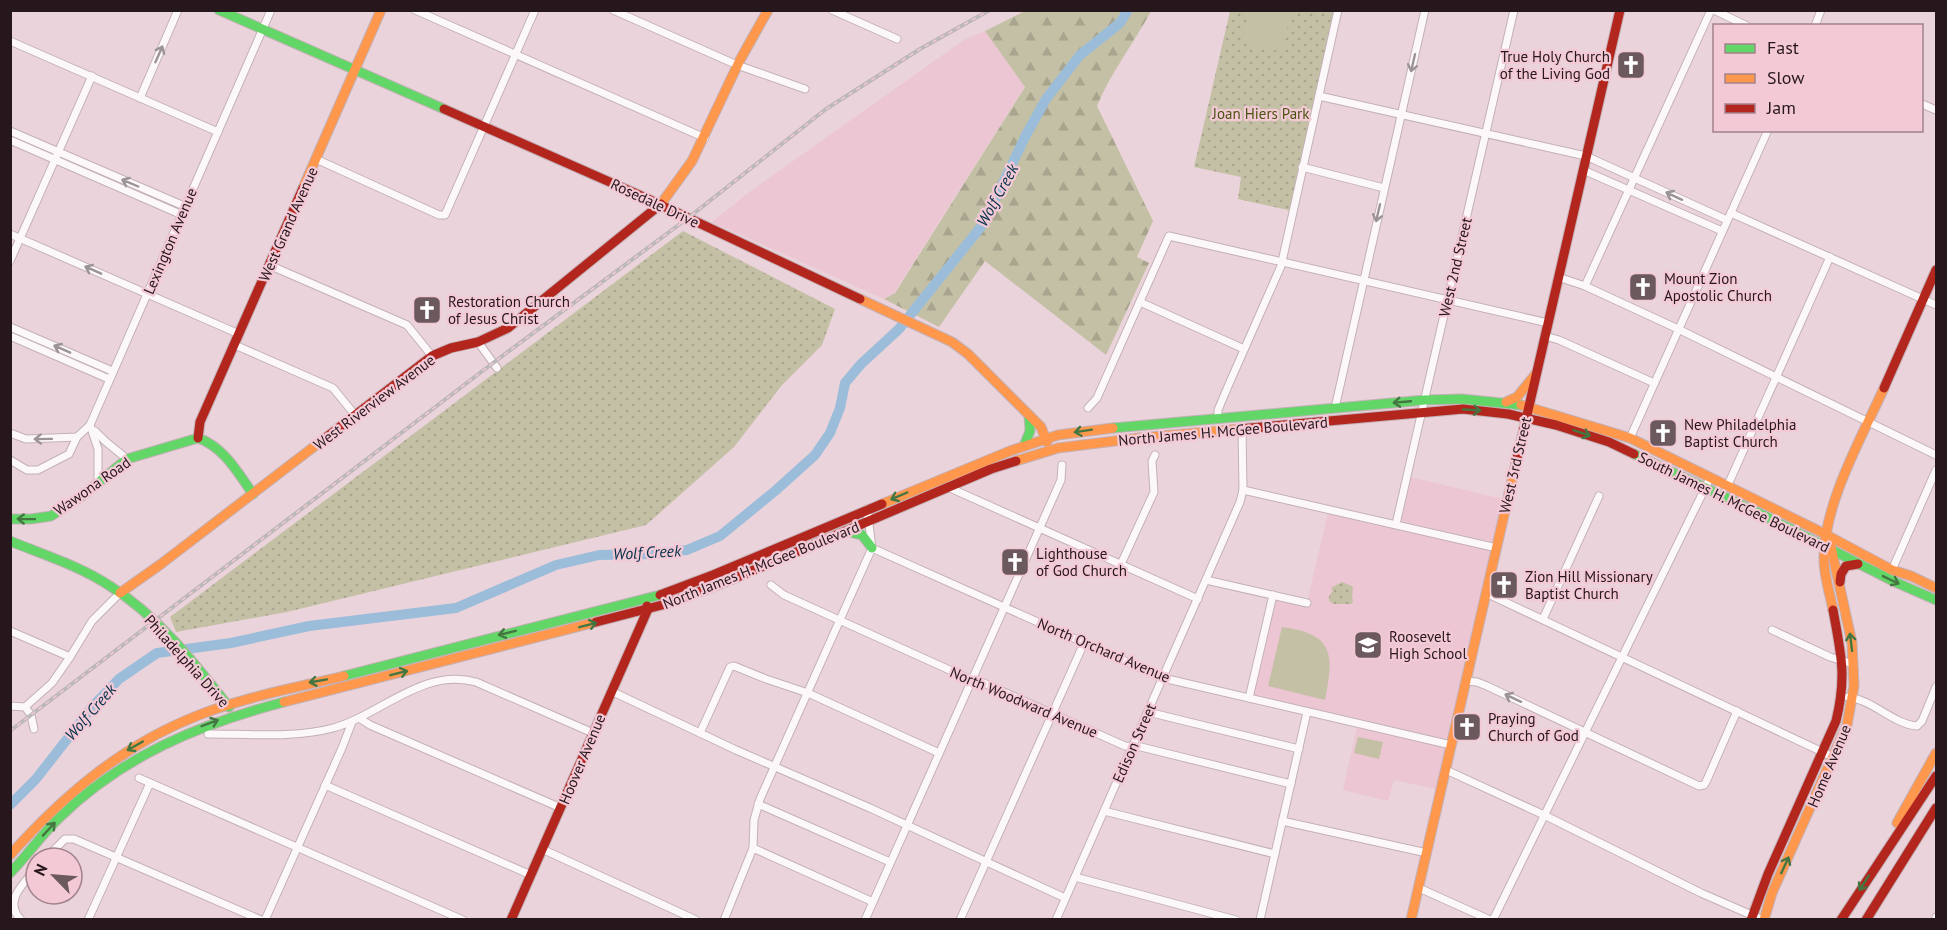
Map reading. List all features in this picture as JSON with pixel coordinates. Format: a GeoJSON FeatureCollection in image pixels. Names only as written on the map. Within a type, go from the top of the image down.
{"type":"FeatureCollection","features":[{"type":"Feature","properties":{"kind":"main road","name":"Rosedale Drive"},"geometry":{"type":"LineString","coordinates":[[219,10],[661,205],[952,342],[968,354],[1041,428],[1051,450]]}},
{"type":"Feature","properties":{"kind":"main road","name":"West Grand Avenue"},"geometry":{"type":"LineString","coordinates":[[198,438],[200,422],[381,10]]}},
{"type":"Feature","properties":{"kind":"main road","name":"West Riverview Avenue"},"geometry":{"type":"LineString","coordinates":[[120,593],[432,356],[451,348],[478,342],[508,328],[661,205],[698,154],[737,65],[768,10]]}},
{"type":"Feature","properties":{"kind":"main road","name":"West 3rd Street"},"geometry":{"type":"LineString","coordinates":[[1412,920],[1620,10]]}},
{"type":"Feature","properties":{"kind":"main road"},"geometry":{"type":"LineString","coordinates":[[1826,535],[1834,501],[1936,270]]}},
{"type":"Feature","properties":{"kind":"main road"},"geometry":{"type":"LineString","coordinates":[[1503,402],[1517,397],[1536,373]]}},
{"type":"Feature","properties":{"kind":"main road","name":"North James H. McGee Boulevard"},"geometry":{"type":"LineString","coordinates":[[10,855],[83,781],[150,737],[226,704],[645,598],[713,575],[867,509],[1045,439],[1089,430],[1425,400],[1462,399],[1528,406]]}},
{"type":"Feature","properties":{"kind":"main road","name":"South James H. McGee Boulevard"},"geometry":{"type":"LineString","coordinates":[[1528,406],[1630,438],[1892,570],[1936,588]]}},
{"type":"Feature","properties":{"kind":"main road","name":"North James H. McGee Boulevard"},"geometry":{"type":"LineString","coordinates":[[10,873],[60,817],[96,785],[162,743],[235,715],[648,609],[721,584],[991,469],[1051,450],[1100,442],[1463,409],[1526,418]]}},
{"type":"Feature","properties":{"kind":"main road"},"geometry":{"type":"LineString","coordinates":[[1024,446],[1030,426],[1029,415]]}},
{"type":"Feature","properties":{"kind":"main road","name":"South James H. McGee Boulevard"},"geometry":{"type":"LineString","coordinates":[[1526,418],[1571,429],[1609,442],[1936,600]]}},
{"type":"Feature","properties":{"kind":"main road"},"geometry":{"type":"LineString","coordinates":[[198,438],[215,445],[253,494]]}},
{"type":"Feature","properties":{"kind":"main road","name":"Wawona Road"},"geometry":{"type":"LineString","coordinates":[[10,519],[51,516],[82,496],[127,459],[198,438]]}},
{"type":"Feature","properties":{"kind":"main road"},"geometry":{"type":"LineString","coordinates":[[847,531],[862,535],[872,548]]}},
{"type":"Feature","properties":{"kind":"main road","name":"Home Avenue"},"geometry":{"type":"LineString","coordinates":[[1763,920],[1772,893],[1847,725],[1854,698],[1853,664],[1847,616],[1826,535]]}},
{"type":"Feature","properties":{"kind":"main road","name":"Philadelphia Drive"},"geometry":{"type":"LineString","coordinates":[[10,541],[81,571],[120,593],[154,621],[235,715]]}},
{"type":"Feature","properties":{"kind":"main road","name":"Home Avenue"},"geometry":{"type":"LineString","coordinates":[[1752,918],[1768,874],[1836,721],[1842,696],[1842,662],[1824,564],[1829,549]]}},
{"type":"Feature","properties":{"kind":"main road"},"geometry":{"type":"LineString","coordinates":[[1839,585],[1843,569],[1849,565],[1858,564]]}},
{"type":"Feature","properties":{"kind":"main road"},"geometry":{"type":"LineString","coordinates":[[645,598],[648,609]]}},
{"type":"Feature","properties":{"kind":"main road","name":"Hoover Avenue"},"geometry":{"type":"LineString","coordinates":[[511,920],[648,609]]}},
{"type":"Feature","properties":{"kind":"main road"},"geometry":{"type":"LineString","coordinates":[[620,617],[634,623],[636,635]]}},
{"type":"Feature","properties":{"kind":"main road"},"geometry":{"type":"LineString","coordinates":[[1888,847],[1904,810],[1936,753]]}},
{"type":"Feature","properties":{"kind":"main road"},"geometry":{"type":"LineString","coordinates":[[1840,920],[1936,776]]}},
{"type":"Feature","properties":{"kind":"main road"},"geometry":{"type":"LineString","coordinates":[[1866,920],[1936,808]]}},
{"type":"Feature","properties":{"kind":"main road"},"geometry":{"type":"LineString","coordinates":[[1901,865],[1936,824]]}},
{"type":"Feature","properties":{"kind":"street"},"geometry":{"type":"LineString","coordinates":[[140,98],[178,10]]}},
{"type":"Feature","properties":{"kind":"street","name":"Lexington Avenue"},"geometry":{"type":"LineString","coordinates":[[90,425],[180,214],[271,10]]}},
{"type":"Feature","properties":{"kind":"street"},"geometry":{"type":"LineString","coordinates":[[415,10],[705,138]]}},
{"type":"Feature","properties":{"kind":"street"},"geometry":{"type":"LineString","coordinates":[[316,159],[439,215],[445,215],[535,10]]}},
{"type":"Feature","properties":{"kind":"street"},"geometry":{"type":"LineString","coordinates":[[613,10],[737,65],[805,89]]}},
{"type":"Feature","properties":{"kind":"street"},"geometry":{"type":"LineString","coordinates":[[832,10],[897,39]]}},
{"type":"Feature","properties":{"kind":"street"},"geometry":{"type":"LineString","coordinates":[[1218,419],[1218,410],[1281,262],[1338,10]]}},
{"type":"Feature","properties":{"kind":"street"},"geometry":{"type":"LineString","coordinates":[[1335,408],[1425,10]]}},
{"type":"Feature","properties":{"kind":"street","name":"West 2nd Street"},"geometry":{"type":"LineString","coordinates":[[1396,524],[1514,10]]}},
{"type":"Feature","properties":{"kind":"street"},"geometry":{"type":"LineString","coordinates":[[1585,286],[1712,10],[1743,24]]}},
{"type":"Feature","properties":{"kind":"street"},"geometry":{"type":"LineString","coordinates":[[10,41],[218,132]]}},
{"type":"Feature","properties":{"kind":"street"},"geometry":{"type":"LineString","coordinates":[[10,261],[92,76]]}},
{"type":"Feature","properties":{"kind":"street"},"geometry":{"type":"LineString","coordinates":[[1319,96],[1586,156],[1830,257],[1936,305]]}},
{"type":"Feature","properties":{"kind":"street"},"geometry":{"type":"LineString","coordinates":[[10,131],[184,206]]}},
{"type":"Feature","properties":{"kind":"street"},"geometry":{"type":"LineString","coordinates":[[1630,438],[1767,132]]}},
{"type":"Feature","properties":{"kind":"street"},"geometry":{"type":"LineString","coordinates":[[10,140],[180,214]]}},
{"type":"Feature","properties":{"kind":"street"},"geometry":{"type":"LineString","coordinates":[[1302,167],[1384,188]]}},
{"type":"Feature","properties":{"kind":"street"},"geometry":{"type":"LineString","coordinates":[[1583,170],[1722,231]]}},
{"type":"Feature","properties":{"kind":"street"},"geometry":{"type":"LineString","coordinates":[[10,234],[239,334]]}},
{"type":"Feature","properties":{"kind":"street"},"geometry":{"type":"LineString","coordinates":[[1088,408],[1097,398],[1169,236],[1548,323]]}},
{"type":"Feature","properties":{"kind":"street"},"geometry":{"type":"LineString","coordinates":[[1727,487],[1830,257]]}},
{"type":"Feature","properties":{"kind":"street"},"geometry":{"type":"LineString","coordinates":[[269,266],[407,325],[432,356]]}},
{"type":"Feature","properties":{"kind":"street"},"geometry":{"type":"LineString","coordinates":[[1558,277],[1585,286],[1678,329],[1936,455]]}},
{"type":"Feature","properties":{"kind":"street"},"geometry":{"type":"LineString","coordinates":[[1140,302],[1244,350]]}},
{"type":"Feature","properties":{"kind":"street"},"geometry":{"type":"LineString","coordinates":[[10,327],[111,375]]}},
{"type":"Feature","properties":{"kind":"street"},"geometry":{"type":"LineString","coordinates":[[10,336],[111,375]]}},
{"type":"Feature","properties":{"kind":"street"},"geometry":{"type":"LineString","coordinates":[[1545,336],[1654,383]]}},
{"type":"Feature","properties":{"kind":"street"},"geometry":{"type":"LineString","coordinates":[[478,342],[497,368]]}},
{"type":"Feature","properties":{"kind":"street"},"geometry":{"type":"LineString","coordinates":[[235,345],[333,387],[355,415]]}},
{"type":"Feature","properties":{"kind":"street"},"geometry":{"type":"LineString","coordinates":[[10,460],[27,470],[38,470],[69,454],[77,437],[90,425]]}},
{"type":"Feature","properties":{"kind":"street"},"geometry":{"type":"LineString","coordinates":[[90,425],[127,459]]}},
{"type":"Feature","properties":{"kind":"street"},"geometry":{"type":"LineString","coordinates":[[90,425],[98,449],[98,482]]}},
{"type":"Feature","properties":{"kind":"street","name":"Edison Street"},"geometry":{"type":"LineString","coordinates":[[1056,920],[1240,502],[1243,490],[1242,429]]}},
{"type":"Feature","properties":{"kind":"street"},"geometry":{"type":"LineString","coordinates":[[10,433],[26,439],[77,437]]}},
{"type":"Feature","properties":{"kind":"street"},"geometry":{"type":"LineString","coordinates":[[1121,564],[1154,490],[1152,461],[1155,455]]}},
{"type":"Feature","properties":{"kind":"street"},"geometry":{"type":"LineString","coordinates":[[865,920],[1061,480],[1062,465]]}},
{"type":"Feature","properties":{"kind":"street"},"geometry":{"type":"LineString","coordinates":[[1892,570],[1936,470]]}},
{"type":"Feature","properties":{"kind":"street"},"geometry":{"type":"LineString","coordinates":[[1419,888],[1492,920],[1710,478]]}},
{"type":"Feature","properties":{"kind":"street"},"geometry":{"type":"LineString","coordinates":[[950,488],[1198,599]]}},
{"type":"Feature","properties":{"kind":"street"},"geometry":{"type":"LineString","coordinates":[[1243,490],[1497,548]]}},
{"type":"Feature","properties":{"kind":"street"},"geometry":{"type":"LineString","coordinates":[[1543,619],[1599,496]]}},
{"type":"Feature","properties":{"kind":"street"},"geometry":{"type":"LineString","coordinates":[[724,920],[753,848],[753,828],[758,804],[872,548],[867,509]]}},
{"type":"Feature","properties":{"kind":"street","name":"North Orchard Avenue"},"geometry":{"type":"LineString","coordinates":[[872,548],[1163,678],[1451,745]]}},
{"type":"Feature","properties":{"kind":"street"},"geometry":{"type":"LineString","coordinates":[[1206,580],[1307,603]]}},
{"type":"Feature","properties":{"kind":"street","name":"North Woodward Avenue"},"geometry":{"type":"LineString","coordinates":[[771,585],[784,595],[1125,746],[1291,784]]}},
{"type":"Feature","properties":{"kind":"street","name":"West Riverview Avenue"},"geometry":{"type":"LineString","coordinates":[[25,707],[52,683],[92,621],[120,593]]}},
{"type":"Feature","properties":{"kind":"street"},"geometry":{"type":"LineString","coordinates":[[1486,593],[1833,757]]}},
{"type":"Feature","properties":{"kind":"street"},"geometry":{"type":"LineString","coordinates":[[1249,698],[1273,595]]}},
{"type":"Feature","properties":{"kind":"street"},"geometry":{"type":"LineString","coordinates":[[1772,630],[1842,662],[1853,664]]}},
{"type":"Feature","properties":{"kind":"street"},"geometry":{"type":"LineString","coordinates":[[10,631],[70,657]]}},
{"type":"Feature","properties":{"kind":"street"},"geometry":{"type":"LineString","coordinates":[[960,920],[1084,643]]}},
{"type":"Feature","properties":{"kind":"street"},"geometry":{"type":"LineString","coordinates":[[700,732],[732,666],[808,693],[939,753]]}},
{"type":"Feature","properties":{"kind":"street"},"geometry":{"type":"LineString","coordinates":[[208,734],[305,732],[331,729],[355,720],[428,683],[457,678],[476,682],[593,733]]}},
{"type":"Feature","properties":{"kind":"street"},"geometry":{"type":"LineString","coordinates":[[1466,681],[1487,686],[1702,786],[1706,782],[1737,711]]}},
{"type":"Feature","properties":{"kind":"street"},"geometry":{"type":"LineString","coordinates":[[1842,696],[1854,698],[1917,726],[1922,721],[1936,687]]}},
{"type":"Feature","properties":{"kind":"street"},"geometry":{"type":"LineString","coordinates":[[611,691],[736,750],[1065,898]]}},
{"type":"Feature","properties":{"kind":"street"},"geometry":{"type":"LineString","coordinates":[[10,706],[25,707],[32,715],[34,729]]}},
{"type":"Feature","properties":{"kind":"street"},"geometry":{"type":"LineString","coordinates":[[1148,712],[1299,749]]}},
{"type":"Feature","properties":{"kind":"street"},"geometry":{"type":"LineString","coordinates":[[1260,920],[1307,712]]}},
{"type":"Feature","properties":{"kind":"street"},"geometry":{"type":"LineString","coordinates":[[56,846],[68,838],[74,838],[263,920],[355,720]]}},
{"type":"Feature","properties":{"kind":"street"},"geometry":{"type":"LineString","coordinates":[[355,720],[561,808]]}},
{"type":"Feature","properties":{"kind":"street"},"geometry":{"type":"LineString","coordinates":[[1446,770],[1544,815],[1752,918],[1763,920]]}},
{"type":"Feature","properties":{"kind":"street"},"geometry":{"type":"LineString","coordinates":[[139,778],[463,920]]}},
{"type":"Feature","properties":{"kind":"street"},"geometry":{"type":"LineString","coordinates":[[88,920],[150,783]]}},
{"type":"Feature","properties":{"kind":"street"},"geometry":{"type":"LineString","coordinates":[[325,785],[531,875]]}},
{"type":"Feature","properties":{"kind":"street"},"geometry":{"type":"LineString","coordinates":[[758,804],[890,862]]}},
{"type":"Feature","properties":{"kind":"street"},"geometry":{"type":"LineString","coordinates":[[1104,812],[1275,854]]}},
{"type":"Feature","properties":{"kind":"street"},"geometry":{"type":"LineString","coordinates":[[1282,821],[1427,853]]}},
{"type":"Feature","properties":{"kind":"street"},"geometry":{"type":"LineString","coordinates":[[753,848],[873,902]]}},
{"type":"Feature","properties":{"kind":"street"},"geometry":{"type":"LineString","coordinates":[[542,849],[696,920]]}},
{"type":"Feature","properties":{"kind":"street"},"geometry":{"type":"LineString","coordinates":[[1075,877],[1236,920]]}},
{"type":"Feature","properties":{"kind":"street"},"geometry":{"type":"LineString","coordinates":[[21,920],[14,907],[15,894],[24,883]]}},
{"type":"Feature","properties":{"kind":"shaded area"},"geometry":{"type":"Polygon","coordinates":[[[985,31],[1025,86],[894,293],[884,299],[712,222],[748,193],[964,40],[985,31]]]}},
{"type":"Feature","properties":{"kind":"shaded area","name":"Roosevelt High School"},"geometry":{"type":"Polygon","coordinates":[[[1406,476],[1507,500],[1441,790],[1394,780],[1388,801],[1343,790],[1358,723],[1249,698],[1273,595],[1307,603],[1329,508],[1395,524],[1406,476]]]}},
{"type":"Feature","properties":{"kind":"green space"},"geometry":{"type":"Polygon","coordinates":[[[1027,10],[1151,11],[1109,81],[1097,106],[1153,221],[1137,257],[1149,263],[1106,355],[985,261],[939,327],[884,299],[895,293],[1025,87],[985,31],[1027,10]]]}},
{"type":"Feature","properties":{"kind":"green space","name":"Joan Hiers Park"},"geometry":{"type":"Polygon","coordinates":[[[1230,11],[1338,11],[1292,211],[1238,199],[1241,177],[1194,167],[1230,11]]]}},
{"type":"Feature","properties":{"kind":"green space"},"geometry":{"type":"Polygon","coordinates":[[[1249,11],[1291,11],[1282,52],[1241,43],[1249,11]]]}},
{"type":"Feature","properties":{"kind":"green space"},"geometry":{"type":"Polygon","coordinates":[[[683,231],[835,309],[822,345],[782,385],[734,447],[646,525],[287,612],[176,632],[170,617],[683,231]]]}},
{"type":"Feature","properties":{"kind":"green space"},"geometry":{"type":"Polygon","coordinates":[[[1342,582],[1353,588],[1351,604],[1334,604],[1329,601],[1329,596],[1333,591],[1331,588],[1342,582]]]}},
{"type":"Feature","properties":{"kind":"green space"},"geometry":{"type":"Polygon","coordinates":[[[1282,627],[1312,635],[1321,641],[1326,649],[1329,670],[1325,700],[1268,686],[1282,627]]]}},
{"type":"Feature","properties":{"kind":"green space"},"geometry":{"type":"Polygon","coordinates":[[[1358,737],[1383,742],[1379,759],[1354,753],[1358,737]]]}},
{"type":"Feature","properties":{"kind":"waterway","name":"Wolf Creek"},"geometry":{"type":"LineString","coordinates":[[10,805],[36,779],[93,706],[119,679],[157,653],[231,643],[309,626],[456,608],[556,565],[599,555],[651,554],[687,550],[720,536],[815,455],[830,433],[840,408],[845,383],[861,364],[899,329],[984,223],[1046,99],[1080,55],[1120,23],[1128,10]]}},
{"type":"Feature","properties":{"kind":"railway"},"geometry":{"type":"LineString","coordinates":[[10,731],[493,363],[688,218],[826,109],[920,49],[990,10]]}},
{"type":"Feature","properties":{"kind":"traffic: fast"},"geometry":{"type":"LineString","coordinates":[[219,10],[444,109]]}},
{"type":"Feature","properties":{"kind":"traffic: fast"},"geometry":{"type":"LineString","coordinates":[[1113,428],[1425,400],[1462,399],[1521,405]]}},
{"type":"Feature","properties":{"kind":"traffic: fast"},"geometry":{"type":"LineString","coordinates":[[1024,446],[1030,431],[1029,415]]}},
{"type":"Feature","properties":{"kind":"traffic: fast"},"geometry":{"type":"LineString","coordinates":[[10,519],[51,516],[82,496],[127,459],[198,438],[223,454],[253,494]]}},
{"type":"Feature","properties":{"kind":"traffic: fast"},"geometry":{"type":"LineString","coordinates":[[1634,454],[1936,600]]}},
{"type":"Feature","properties":{"kind":"traffic: fast"},"geometry":{"type":"LineString","coordinates":[[849,532],[862,535],[872,548]]}},
{"type":"Feature","properties":{"kind":"traffic: fast"},"geometry":{"type":"LineString","coordinates":[[10,541],[86,572],[127,598],[175,642],[229,707]]}},
{"type":"Feature","properties":{"kind":"traffic: fast"},"geometry":{"type":"LineString","coordinates":[[344,676],[660,595]]}},
{"type":"Feature","properties":{"kind":"traffic: fast"},"geometry":{"type":"LineString","coordinates":[[10,873],[52,825],[83,796],[136,760],[193,732],[284,702]]}},
{"type":"Feature","properties":{"kind":"traffic: slow"},"geometry":{"type":"LineString","coordinates":[[303,188],[381,10]]}},
{"type":"Feature","properties":{"kind":"traffic: slow"},"geometry":{"type":"LineString","coordinates":[[661,204],[692,161],[740,60],[768,10]]}},
{"type":"Feature","properties":{"kind":"traffic: slow"},"geometry":{"type":"LineString","coordinates":[[860,299],[952,342],[968,354],[1041,427],[1047,442]]}},
{"type":"Feature","properties":{"kind":"traffic: slow"},"geometry":{"type":"LineString","coordinates":[[1506,402],[1517,397],[1535,375]]}},
{"type":"Feature","properties":{"kind":"traffic: slow"},"geometry":{"type":"LineString","coordinates":[[1833,610],[1824,560],[1825,539],[1830,517],[1845,472],[1884,388]]}},
{"type":"Feature","properties":{"kind":"traffic: slow"},"geometry":{"type":"LineString","coordinates":[[1521,405],[1630,438],[1821,532],[1892,570],[1936,588]]}},
{"type":"Feature","properties":{"kind":"traffic: slow"},"geometry":{"type":"LineString","coordinates":[[882,504],[1010,451],[1058,435],[1113,428]]}},
{"type":"Feature","properties":{"kind":"traffic: slow"},"geometry":{"type":"LineString","coordinates":[[1016,461],[1058,448],[1240,429]]}},
{"type":"Feature","properties":{"kind":"traffic: slow"},"geometry":{"type":"LineString","coordinates":[[120,593],[324,439]]}},
{"type":"Feature","properties":{"kind":"traffic: slow"},"geometry":{"type":"LineString","coordinates":[[1411,920],[1516,463]]}},
{"type":"Feature","properties":{"kind":"traffic: slow"},"geometry":{"type":"LineString","coordinates":[[1764,920],[1772,893],[1847,725],[1854,686],[1852,643],[1831,547]]}},
{"type":"Feature","properties":{"kind":"traffic: slow"},"geometry":{"type":"LineString","coordinates":[[284,702],[596,622]]}},
{"type":"Feature","properties":{"kind":"traffic: slow"},"geometry":{"type":"LineString","coordinates":[[10,855],[73,792],[120,757],[171,727],[234,703],[344,676]]}},
{"type":"Feature","properties":{"kind":"traffic: slow"},"geometry":{"type":"LineString","coordinates":[[1897,823],[1936,753]]}},
{"type":"Feature","properties":{"kind":"traffic: jam"},"geometry":{"type":"LineString","coordinates":[[1516,463],[1620,10]]}},
{"type":"Feature","properties":{"kind":"traffic: jam"},"geometry":{"type":"LineString","coordinates":[[444,109],[646,198],[860,299]]}},
{"type":"Feature","properties":{"kind":"traffic: jam"},"geometry":{"type":"LineString","coordinates":[[198,438],[200,422],[303,188]]}},
{"type":"Feature","properties":{"kind":"traffic: jam"},"geometry":{"type":"LineString","coordinates":[[324,439],[432,356],[451,348],[478,342],[508,328],[661,204]]}},
{"type":"Feature","properties":{"kind":"traffic: jam"},"geometry":{"type":"LineString","coordinates":[[1884,388],[1936,270]]}},
{"type":"Feature","properties":{"kind":"traffic: jam"},"geometry":{"type":"LineString","coordinates":[[1240,429],[1463,409],[1508,414],[1556,425],[1609,442],[1634,454]]}},
{"type":"Feature","properties":{"kind":"traffic: jam"},"geometry":{"type":"LineString","coordinates":[[596,622],[662,605],[721,584],[991,469],[1016,461]]}},
{"type":"Feature","properties":{"kind":"traffic: jam"},"geometry":{"type":"LineString","coordinates":[[660,595],[882,504]]}},
{"type":"Feature","properties":{"kind":"traffic: jam"},"geometry":{"type":"LineString","coordinates":[[1840,582],[1841,574],[1846,566],[1858,564]]}},
{"type":"Feature","properties":{"kind":"traffic: jam"},"geometry":{"type":"LineString","coordinates":[[511,920],[648,609],[647,606]]}},
{"type":"Feature","properties":{"kind":"traffic: jam"},"geometry":{"type":"LineString","coordinates":[[1751,920],[1768,874],[1836,721],[1842,678],[1833,610]]}},
{"type":"Feature","properties":{"kind":"traffic: jam"},"geometry":{"type":"LineString","coordinates":[[1841,920],[1936,776]]}},
{"type":"Feature","properties":{"kind":"traffic: jam"},"geometry":{"type":"LineString","coordinates":[[1866,920],[1936,808]]}},
{"type":"Feature","properties":{"kind":"place","name":"True Holy Church of the Living God"},"geometry":{"type":"Point","coordinates":[1631,65]}},
{"type":"Feature","properties":{"kind":"place","name":"Mount Zion Apostolic Church"},"geometry":{"type":"Point","coordinates":[1643,287]}},
{"type":"Feature","properties":{"kind":"place","name":"Restoration Church of Jesus Christ"},"geometry":{"type":"Point","coordinates":[427,310]}},
{"type":"Feature","properties":{"kind":"place","name":"New Philadelphia Baptist Church"},"geometry":{"type":"Point","coordinates":[1663,433]}},
{"type":"Feature","properties":{"kind":"place","name":"Lighthouse of God Church"},"geometry":{"type":"Point","coordinates":[1015,562]}},
{"type":"Feature","properties":{"kind":"place","name":"Zion Hill Missionary Baptist Church"},"geometry":{"type":"Point","coordinates":[1504,585]}},
{"type":"Feature","properties":{"kind":"place","name":"Roosevelt High School"},"geometry":{"type":"Point","coordinates":[1368,645]}},
{"type":"Feature","properties":{"kind":"place","name":"Praying Church of God"},"geometry":{"type":"Point","coordinates":[1467,727]}}]}
